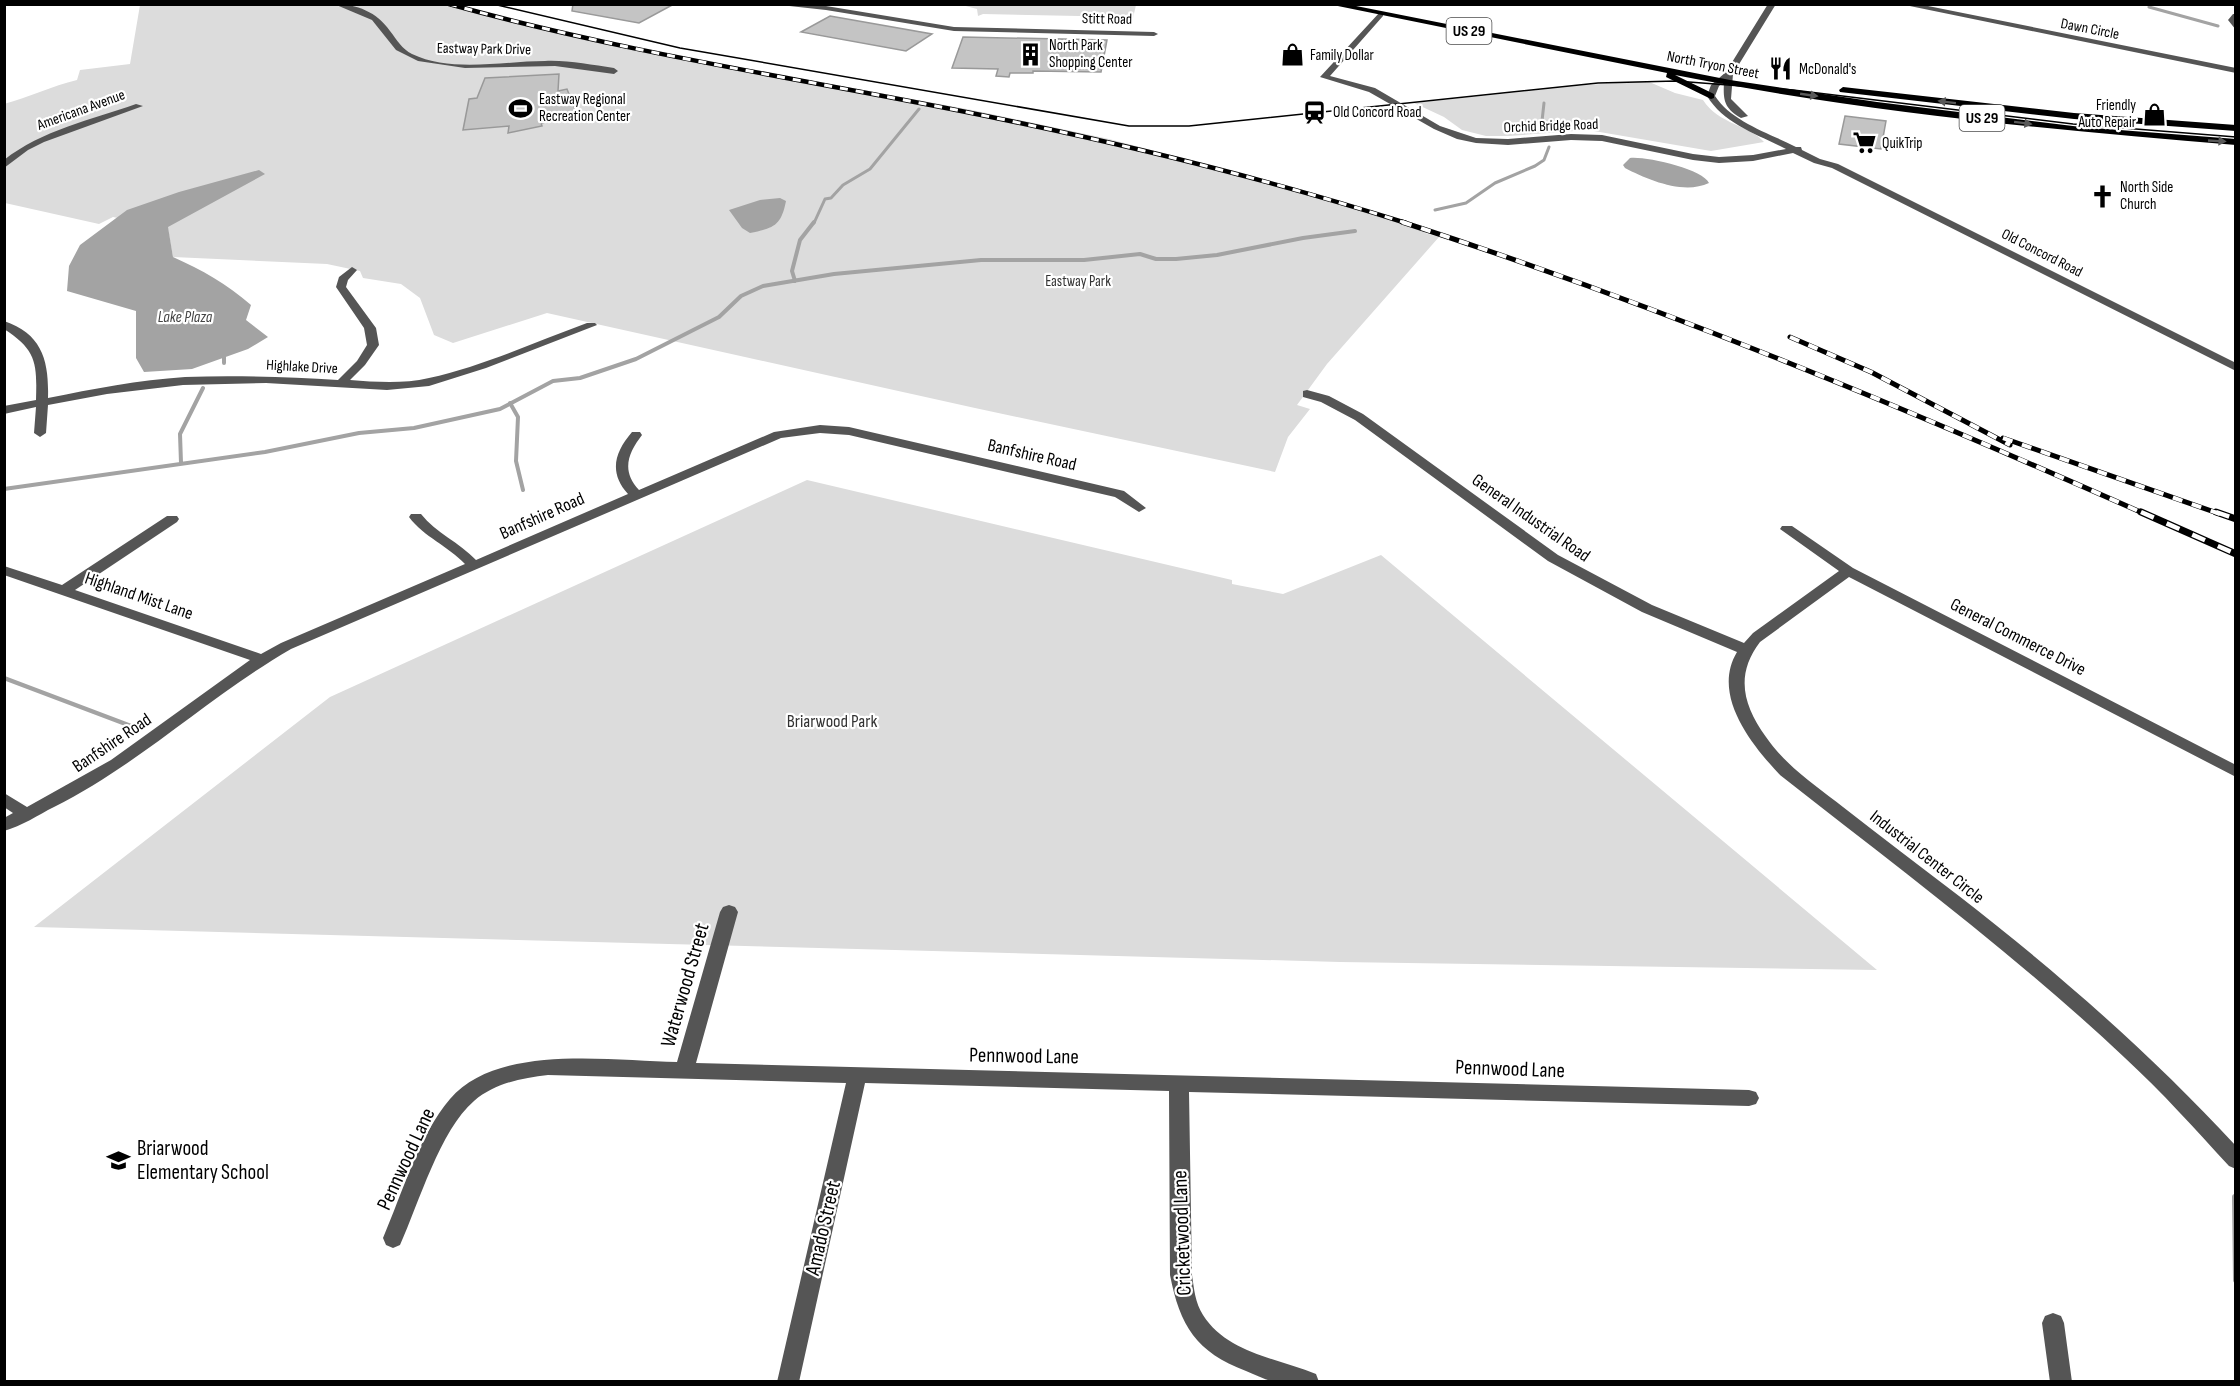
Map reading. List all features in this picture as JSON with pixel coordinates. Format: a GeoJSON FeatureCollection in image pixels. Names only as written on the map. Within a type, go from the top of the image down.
{"type":"FeatureCollection","features":[{"type":"Feature","properties":{"kind":"main road","name":"North Tryon Street"},"geometry":{"type":"LineString","coordinates":[[1332,4],[1718,81]]}},
{"type":"Feature","properties":{"kind":"main road","name":"North Tryon Street"},"geometry":{"type":"LineString","coordinates":[[1368,4],[1730,79],[1900,108],[2081,130],[2235,142]]}},
{"type":"Feature","properties":{"kind":"main road"},"geometry":{"type":"LineString","coordinates":[[1653,67],[1711,96]]}},
{"type":"Feature","properties":{"kind":"main road","name":"North Tryon Street"},"geometry":{"type":"LineString","coordinates":[[1730,79],[2021,111],[2235,128]]}},
{"type":"Feature","properties":{"kind":"street","name":"Eastway Park Drive"},"geometry":{"type":"LineString","coordinates":[[338,4],[375,18],[397,48],[411,57],[431,62],[462,65],[556,63],[614,71]]}},
{"type":"Feature","properties":{"kind":"street","name":"Stitt Road"},"geometry":{"type":"LineString","coordinates":[[775,4],[826,8],[954,29],[1154,34]]}},
{"type":"Feature","properties":{"kind":"street"},"geometry":{"type":"LineString","coordinates":[[1711,96],[1718,81],[1730,79],[1756,27],[1772,4]]}},
{"type":"Feature","properties":{"kind":"street","name":"Dawn Circle"},"geometry":{"type":"LineString","coordinates":[[1904,4],[2235,72]]}},
{"type":"Feature","properties":{"kind":"street","name":"Orchid Bridge Road"},"geometry":{"type":"LineString","coordinates":[[1380,14],[1323,77],[1367,88],[1448,132],[1469,139],[1504,143],[1565,137],[1595,137],[1700,159],[1732,160],[1795,146]]}},
{"type":"Feature","properties":{"kind":"street"},"geometry":{"type":"LineString","coordinates":[[2235,16],[2232,20],[2235,28]]}},
{"type":"Feature","properties":{"kind":"street","name":"Old Concord Road"},"geometry":{"type":"LineString","coordinates":[[1730,79],[1726,88],[1726,99],[1736,111],[1795,146]]}},
{"type":"Feature","properties":{"kind":"street","name":"Old Concord Road"},"geometry":{"type":"LineString","coordinates":[[1711,96],[1718,106],[1732,118],[1795,146],[2235,368]]}},
{"type":"Feature","properties":{"kind":"street","name":"Americana Avenue"},"geometry":{"type":"LineString","coordinates":[[4,165],[41,140],[139,106]]}},
{"type":"Feature","properties":{"kind":"street"},"geometry":{"type":"LineString","coordinates":[[340,384],[361,363],[373,345],[370,328],[341,287],[343,279],[351,270]]}},
{"type":"Feature","properties":{"kind":"street"},"geometry":{"type":"LineString","coordinates":[[4,324],[21,335],[38,353],[41,370],[40,433]]}},
{"type":"Feature","properties":{"kind":"street","name":"Highlake Drive"},"geometry":{"type":"LineString","coordinates":[[4,410],[107,390],[183,381],[266,379],[387,386],[429,382],[482,366],[591,325]]}},
{"type":"Feature","properties":{"kind":"street","name":"General Industrial Road"},"geometry":{"type":"LineString","coordinates":[[1307,394],[1324,399],[1359,417],[1552,558],[1584,577],[1683,626],[1747,650]]}},
{"type":"Feature","properties":{"kind":"street","name":"Banfshire Road"},"geometry":{"type":"LineString","coordinates":[[4,825],[63,796],[117,764],[261,659],[760,441],[789,432],[820,429],[849,431],[1119,494],[1139,508]]}},
{"type":"Feature","properties":{"kind":"street"},"geometry":{"type":"LineString","coordinates":[[636,435],[626,446],[620,468],[622,476],[636,495]]}},
{"type":"Feature","properties":{"kind":"street"},"geometry":{"type":"LineString","coordinates":[[416,517],[424,527],[463,554],[473,566]]}},
{"type":"Feature","properties":{"kind":"street"},"geometry":{"type":"LineString","coordinates":[[63,591],[172,519]]}},
{"type":"Feature","properties":{"kind":"street","name":"General Commerce Drive"},"geometry":{"type":"LineString","coordinates":[[1787,529],[1848,571],[2235,772]]}},
{"type":"Feature","properties":{"kind":"street","name":"Highland Mist Lane"},"geometry":{"type":"LineString","coordinates":[[4,570],[261,659]]}},
{"type":"Feature","properties":{"kind":"street"},"geometry":{"type":"LineString","coordinates":[[1747,650],[1755,640],[1848,571]]}},
{"type":"Feature","properties":{"kind":"street","name":"Industrial Center Circle"},"geometry":{"type":"LineString","coordinates":[[1747,650],[1739,669],[1738,696],[1748,724],[1768,754],[1786,771],[2063,990],[2148,1067],[2201,1120],[2235,1160]]}},
{"type":"Feature","properties":{"kind":"street"},"geometry":{"type":"LineString","coordinates":[[4,799],[26,814]]}},
{"type":"Feature","properties":{"kind":"street","name":"Waterwood Street"},"geometry":{"type":"LineString","coordinates":[[684,1071],[729,912]]}},
{"type":"Feature","properties":{"kind":"street","name":"Pennwood Lane"},"geometry":{"type":"LineString","coordinates":[[393,1238],[438,1138],[457,1105],[487,1082],[513,1072],[548,1067],[1749,1098]]}},
{"type":"Feature","properties":{"kind":"street","name":"Amado Street"},"geometry":{"type":"LineString","coordinates":[[788,1382],[858,1074]]}},
{"type":"Feature","properties":{"kind":"street","name":"Cricketwood Lane"},"geometry":{"type":"LineString","coordinates":[[1179,1082],[1181,1275],[1185,1306],[1196,1325],[1216,1345],[1233,1354],[1308,1382]]}},
{"type":"Feature","properties":{"kind":"street"},"geometry":{"type":"LineString","coordinates":[[2054,1323],[2061,1382]]}},
{"type":"Feature","properties":{"kind":"green space","name":"Eastway Park"},"geometry":{"type":"Polygon","coordinates":[[[140,5],[455,5],[532,25],[667,54],[972,110],[1109,139],[1293,187],[1428,228],[1425,233],[1439,237],[1327,364],[1297,405],[1310,409],[1288,437],[1275,472],[547,313],[453,343],[434,335],[420,298],[401,284],[363,278],[360,271],[327,264],[173,257],[168,229],[113,217],[99,224],[5,203],[4,104],[77,80],[80,70],[130,64],[140,5]]]}},
{"type":"Feature","properties":{"kind":"green space"},"geometry":{"type":"Polygon","coordinates":[[[962,5],[1136,5],[1133,18],[1130,19],[1129,17],[983,14],[978,16],[977,9],[962,5]]]}},
{"type":"Feature","properties":{"kind":"green space"},"geometry":{"type":"Polygon","coordinates":[[[1647,81],[1675,93],[1703,100],[1709,108],[1725,120],[1751,132],[1764,142],[1711,151],[1588,130],[1486,136],[1462,130],[1444,117],[1414,103],[1586,85],[1647,81]]]}},
{"type":"Feature","properties":{"kind":"green space","name":"Briarwood Park"},"geometry":{"type":"Polygon","coordinates":[[[807,480],[1232,580],[1232,584],[1283,594],[1381,555],[1877,970],[1340,962],[34,927],[330,697],[807,480]]]}},
{"type":"Feature","properties":{"kind":"water"},"geometry":{"type":"Polygon","coordinates":[[[1630,158],[1660,161],[1685,168],[1709,183],[1678,187],[1655,181],[1625,168],[1623,165],[1630,158]]]}},
{"type":"Feature","properties":{"kind":"water","name":"Lake Plaza"},"geometry":{"type":"Polygon","coordinates":[[[259,170],[265,174],[168,227],[173,257],[214,278],[251,305],[246,320],[268,337],[248,349],[192,369],[144,372],[136,358],[136,311],[67,291],[69,266],[80,245],[127,210],[179,192],[259,170]]]}},
{"type":"Feature","properties":{"kind":"water"},"geometry":{"type":"Polygon","coordinates":[[[780,198],[786,201],[779,221],[771,227],[750,233],[742,228],[729,210],[760,200],[780,198]]]}},
{"type":"Feature","properties":{"kind":"building"},"geometry":{"type":"Polygon","coordinates":[[[573,4],[674,4],[639,23],[572,11],[573,4]]]}},
{"type":"Feature","properties":{"kind":"building"},"geometry":{"type":"Polygon","coordinates":[[[830,16],[932,34],[906,51],[801,32],[830,16]]]}},
{"type":"Feature","properties":{"kind":"building","name":"North Park Shopping Center"},"geometry":{"type":"Polygon","coordinates":[[[963,37],[1107,40],[1101,72],[1033,71],[1033,73],[1010,73],[1009,77],[996,76],[998,69],[952,68],[963,37]]]}},
{"type":"Feature","properties":{"kind":"building","name":"Eastway Regional Recreation Center"},"geometry":{"type":"Polygon","coordinates":[[[559,74],[558,91],[567,89],[578,117],[541,123],[542,126],[508,133],[509,126],[463,130],[469,99],[477,98],[485,78],[559,74]]]}},
{"type":"Feature","properties":{"kind":"building"},"geometry":{"type":"Polygon","coordinates":[[[1845,116],[1886,121],[1881,149],[1839,144],[1845,116]]]}},
{"type":"Feature","properties":{"kind":"waterway"},"geometry":{"type":"LineString","coordinates":[[2149,7],[2218,26]]}},
{"type":"Feature","properties":{"kind":"waterway"},"geometry":{"type":"LineString","coordinates":[[1541,130],[1544,103]]}},
{"type":"Feature","properties":{"kind":"waterway"},"geometry":{"type":"LineString","coordinates":[[814,223],[825,199],[831,198],[843,185],[870,169],[919,109]]}},
{"type":"Feature","properties":{"kind":"waterway"},"geometry":{"type":"LineString","coordinates":[[1435,210],[1466,203],[1495,183],[1535,166],[1544,160],[1549,147]]}},
{"type":"Feature","properties":{"kind":"waterway"},"geometry":{"type":"LineString","coordinates":[[795,281],[792,271],[800,240],[814,222]]}},
{"type":"Feature","properties":{"kind":"waterway"},"geometry":{"type":"LineString","coordinates":[[795,281],[834,274],[981,260],[1084,260],[1140,254],[1156,259],[1176,259],[1217,255],[1303,238],[1355,231]]}},
{"type":"Feature","properties":{"kind":"waterway"},"geometry":{"type":"LineString","coordinates":[[510,404],[553,381],[580,378],[636,359],[719,317],[741,296],[763,286],[795,281]]}},
{"type":"Feature","properties":{"kind":"waterway"},"geometry":{"type":"LineString","coordinates":[[224,356],[224,363]]}},
{"type":"Feature","properties":{"kind":"waterway"},"geometry":{"type":"LineString","coordinates":[[181,463],[180,434],[203,388]]}},
{"type":"Feature","properties":{"kind":"waterway"},"geometry":{"type":"LineString","coordinates":[[4,489],[265,452],[359,433],[414,428],[500,409],[510,404]]}},
{"type":"Feature","properties":{"kind":"waterway"},"geometry":{"type":"LineString","coordinates":[[510,404],[518,417],[516,461],[523,490]]}},
{"type":"Feature","properties":{"kind":"waterway"},"geometry":{"type":"LineString","coordinates":[[4,678],[131,726]]}},
{"type":"Feature","properties":{"kind":"waterway"},"geometry":{"type":"LineString","coordinates":[[2235,1197],[2236,1280]]}},
{"type":"Feature","properties":{"kind":"tram line"},"geometry":{"type":"LineString","coordinates":[[493,4],[680,48],[1129,126],[1189,126],[1598,83],[1676,81],[1793,90],[2073,124],[2236,137]]}},
{"type":"Feature","properties":{"kind":"railway"},"geometry":{"type":"LineString","coordinates":[[449,4],[636,49],[951,109],[1123,146],[1237,174],[1406,223]]}},
{"type":"Feature","properties":{"kind":"railway"},"geometry":{"type":"LineString","coordinates":[[1402,222],[1591,287],[1777,358],[1962,434],[2145,514]]}},
{"type":"Feature","properties":{"kind":"railway"},"geometry":{"type":"LineString","coordinates":[[1790,337],[1871,372],[2010,445]]}},
{"type":"Feature","properties":{"kind":"railway"},"geometry":{"type":"LineString","coordinates":[[2003,438],[2220,514]]}},
{"type":"Feature","properties":{"kind":"railway"},"geometry":{"type":"LineString","coordinates":[[2141,512],[2236,554]]}},
{"type":"Feature","properties":{"kind":"railway"},"geometry":{"type":"LineString","coordinates":[[2216,512],[2236,519]]}},
{"type":"Feature","properties":{"kind":"place","name":"North Park Shopping Center"},"geometry":{"type":"Point","coordinates":[1031,54]}},
{"type":"Feature","properties":{"kind":"place","name":"Family Dollar"},"geometry":{"type":"Point","coordinates":[1292,55]}},
{"type":"Feature","properties":{"kind":"place","name":"McDonald's"},"geometry":{"type":"Point","coordinates":[1781,69]}},
{"type":"Feature","properties":{"kind":"place","name":"Eastway Regional Recreation Center"},"geometry":{"type":"Point","coordinates":[521,108]}},
{"type":"Feature","properties":{"kind":"place","name":"Old Concord Road"},"geometry":{"type":"Point","coordinates":[1315,112]}},
{"type":"Feature","properties":{"kind":"place","name":"Friendly Auto Repair"},"geometry":{"type":"Point","coordinates":[2154,114]}},
{"type":"Feature","properties":{"kind":"place","name":"QuikTrip"},"geometry":{"type":"Point","coordinates":[1864,143]}},
{"type":"Feature","properties":{"kind":"place","name":"North Side Church"},"geometry":{"type":"Point","coordinates":[2102,196]}},
{"type":"Feature","properties":{"kind":"place","name":"Briarwood Elementary School"},"geometry":{"type":"Point","coordinates":[119,1160]}}]}
